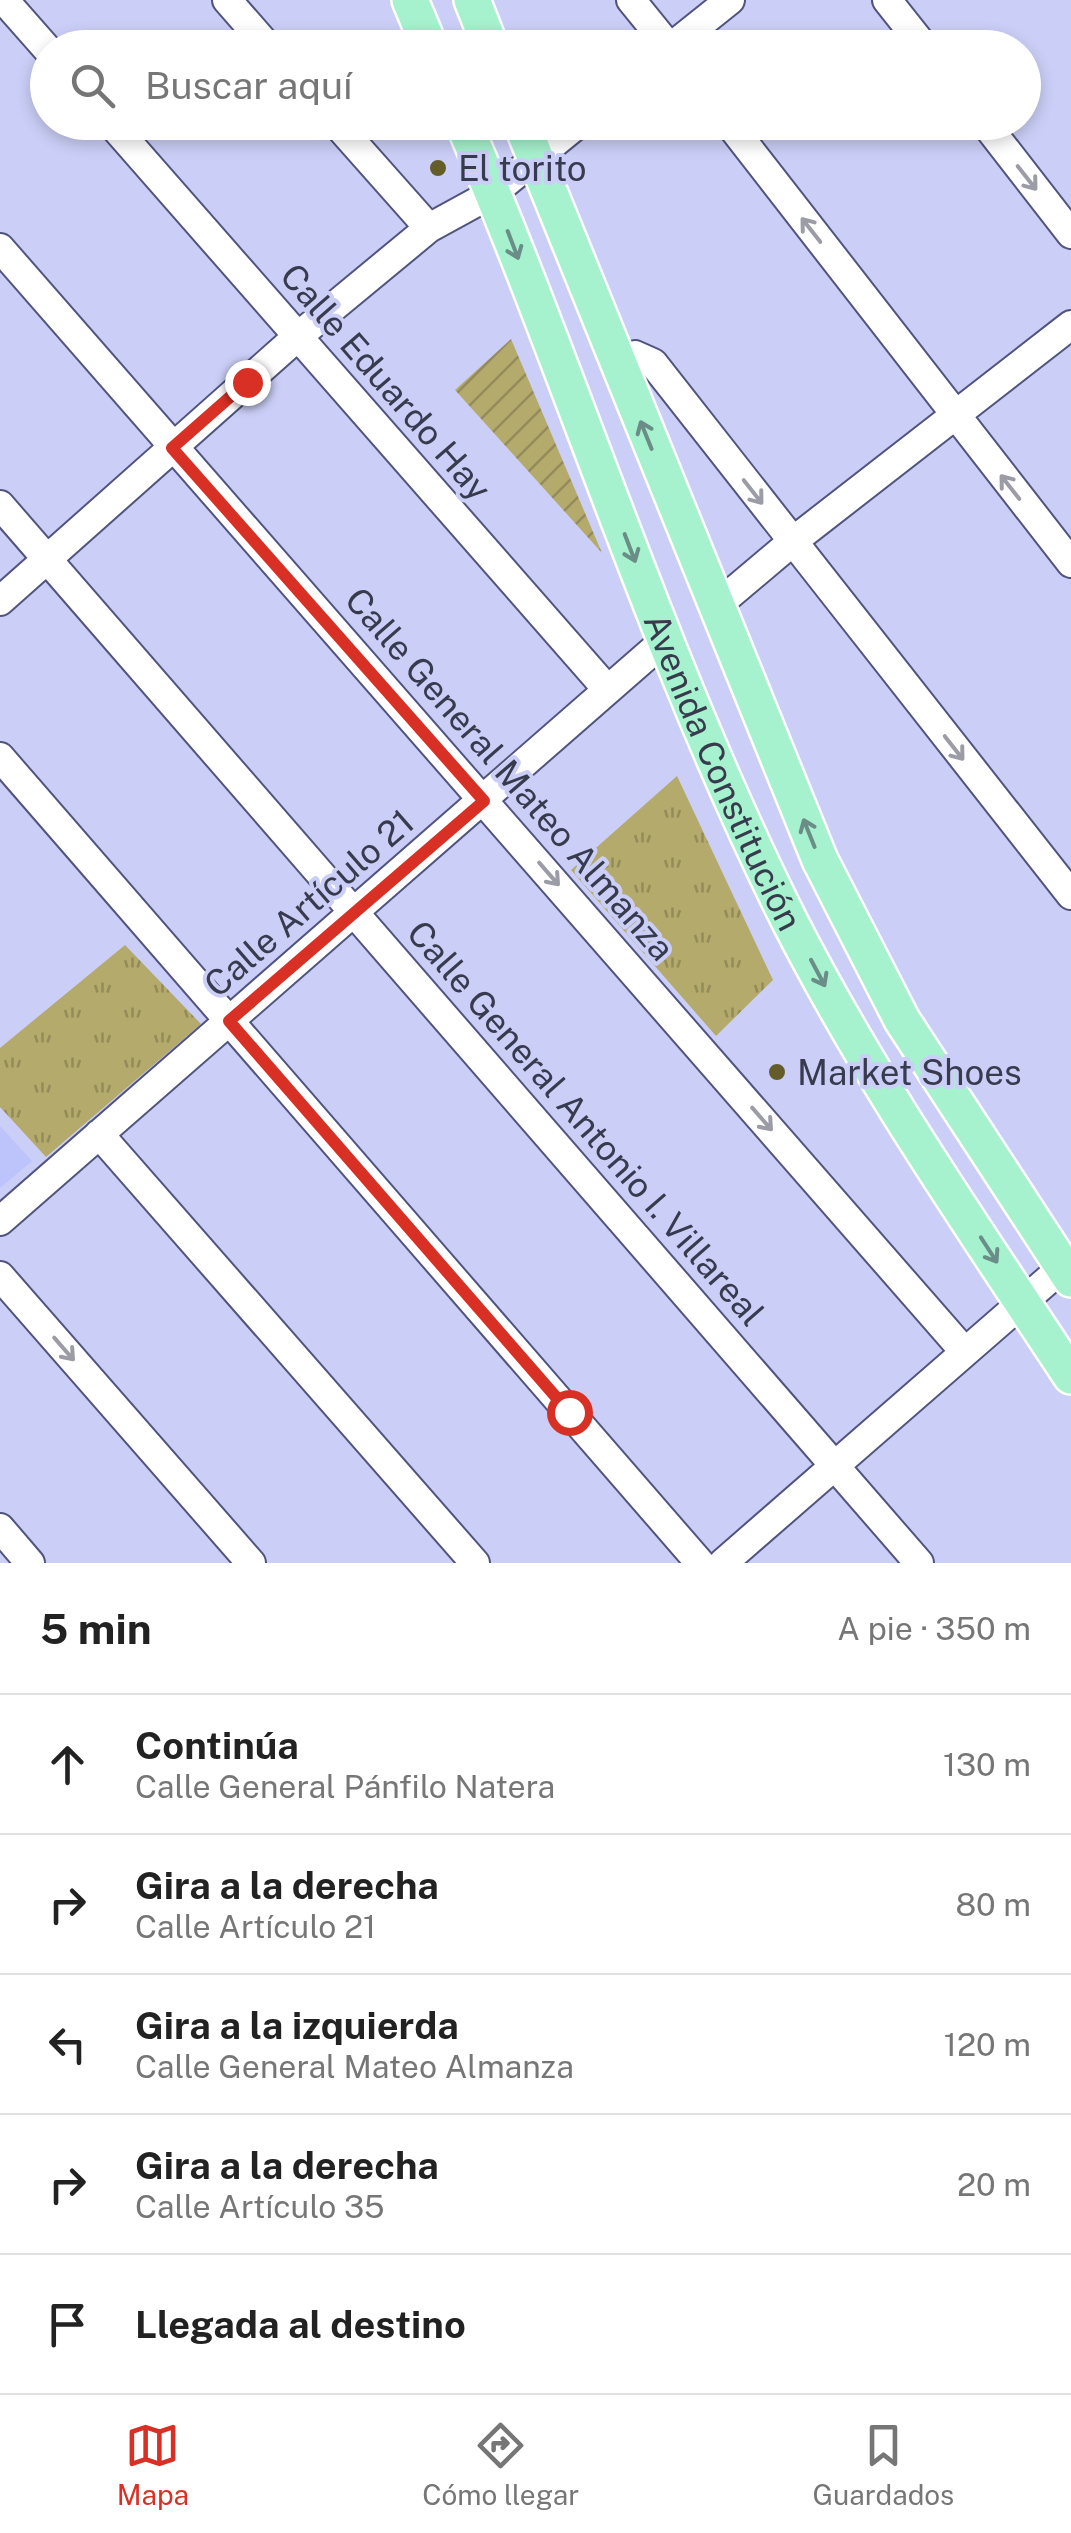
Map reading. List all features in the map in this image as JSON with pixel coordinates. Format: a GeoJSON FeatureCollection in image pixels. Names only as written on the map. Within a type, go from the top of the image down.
{"type":"FeatureCollection","features":[{"type":"Feature","properties":{"kind":"main road"},"geometry":{"type":"LineString","coordinates":[[410,0],[422,30]]}},
{"type":"Feature","properties":{"kind":"main road"},"geometry":{"type":"LineString","coordinates":[[472,0],[484,30]]}},
{"type":"Feature","properties":{"kind":"main road","name":"Avenida Constitución"},"geometry":{"type":"LineString","coordinates":[[470,140],[665,640],[788,918],[847,1027],[1071,1376]]}},
{"type":"Feature","properties":{"kind":"main road","name":"Avenida Constitución"},"geometry":{"type":"LineString","coordinates":[[528,140],[820,860],[902,1020],[1068,1268]]}},
{"type":"Feature","properties":{"kind":"street"},"geometry":{"type":"LineString","coordinates":[[4,0],[30,30]]}},
{"type":"Feature","properties":{"kind":"street"},"geometry":{"type":"LineString","coordinates":[[227,0],[253,30]]}},
{"type":"Feature","properties":{"kind":"street"},"geometry":{"type":"LineString","coordinates":[[632,0],[656,30]]}},
{"type":"Feature","properties":{"kind":"street"},"geometry":{"type":"LineString","coordinates":[[692,30],[730,0]]}},
{"type":"Feature","properties":{"kind":"street"},"geometry":{"type":"LineString","coordinates":[[887,0],[911,30]]}},
{"type":"Feature","properties":{"kind":"street","name":"Calle Eduardo Hay"},"geometry":{"type":"LineString","coordinates":[[126,140],[607,689]]}},
{"type":"Feature","properties":{"kind":"street"},"geometry":{"type":"LineString","coordinates":[[351,140],[429,228]]}},
{"type":"Feature","properties":{"kind":"street"},"geometry":{"type":"LineString","coordinates":[[0,601],[296,338],[429,228],[493,193],[559,140]]}},
{"type":"Feature","properties":{"kind":"street"},"geometry":{"type":"LineString","coordinates":[[742,140],[1071,564]]}},
{"type":"Feature","properties":{"kind":"street"},"geometry":{"type":"LineString","coordinates":[[998,140],[1071,234]]}},
{"type":"Feature","properties":{"kind":"street","name":"Calle General Mateo Almanza"},"geometry":{"type":"LineString","coordinates":[[0,248],[964,1350]]}},
{"type":"Feature","properties":{"kind":"street"},"geometry":{"type":"LineString","coordinates":[[716,607],[792,542],[1071,325]]}},
{"type":"Feature","properties":{"kind":"street"},"geometry":{"type":"LineString","coordinates":[[616,360],[635,355],[653,363],[1071,896]]}},
{"type":"Feature","properties":{"kind":"street","name":"Calle General Antonio I. Villareal"},"geometry":{"type":"LineString","coordinates":[[0,506],[919,1563]]}},
{"type":"Feature","properties":{"kind":"street","name":"Calle Artículo 21"},"geometry":{"type":"LineString","coordinates":[[0,1221],[665,640]]}},
{"type":"Feature","properties":{"kind":"street"},"geometry":{"type":"LineString","coordinates":[[0,757],[700,1563]]}},
{"type":"Feature","properties":{"kind":"street"},"geometry":{"type":"LineString","coordinates":[[99,1134],[475,1563]]}},
{"type":"Feature","properties":{"kind":"street"},"geometry":{"type":"LineString","coordinates":[[723,1563],[1021,1300],[1068,1268]]}},
{"type":"Feature","properties":{"kind":"street"},"geometry":{"type":"LineString","coordinates":[[0,1276],[251,1563]]}},
{"type":"Feature","properties":{"kind":"street"},"geometry":{"type":"LineString","coordinates":[[0,1528],[30,1563]]}},
{"type":"Feature","properties":{"kind":"shaded area"},"geometry":{"type":"Polygon","coordinates":[[[0,1126],[32,1161],[0,1188],[0,1126]]]}},
{"type":"Feature","properties":{"kind":"green space"},"geometry":{"type":"Polygon","coordinates":[[[511,339],[602,553],[455,390],[511,339]]]}},
{"type":"Feature","properties":{"kind":"green space"},"geometry":{"type":"Polygon","coordinates":[[[677,776],[773,980],[716,1036],[571,870],[677,776]]]}},
{"type":"Feature","properties":{"kind":"green space"},"geometry":{"type":"Polygon","coordinates":[[[125,945],[201,1024],[46,1157],[0,1107],[0,1048],[125,945]]]}},
{"type":"Feature","properties":{"kind":"place","name":"El torito"},"geometry":{"type":"Point","coordinates":[438,168]}},
{"type":"Feature","properties":{"kind":"place","name":"Market Shoes"},"geometry":{"type":"Point","coordinates":[777,1072]}},
{"type":"Feature","properties":{"kind":"route"},"geometry":{"type":"LineString","coordinates":[[247,382],[172,448],[484,801],[229,1021],[569,1412]]}}]}
